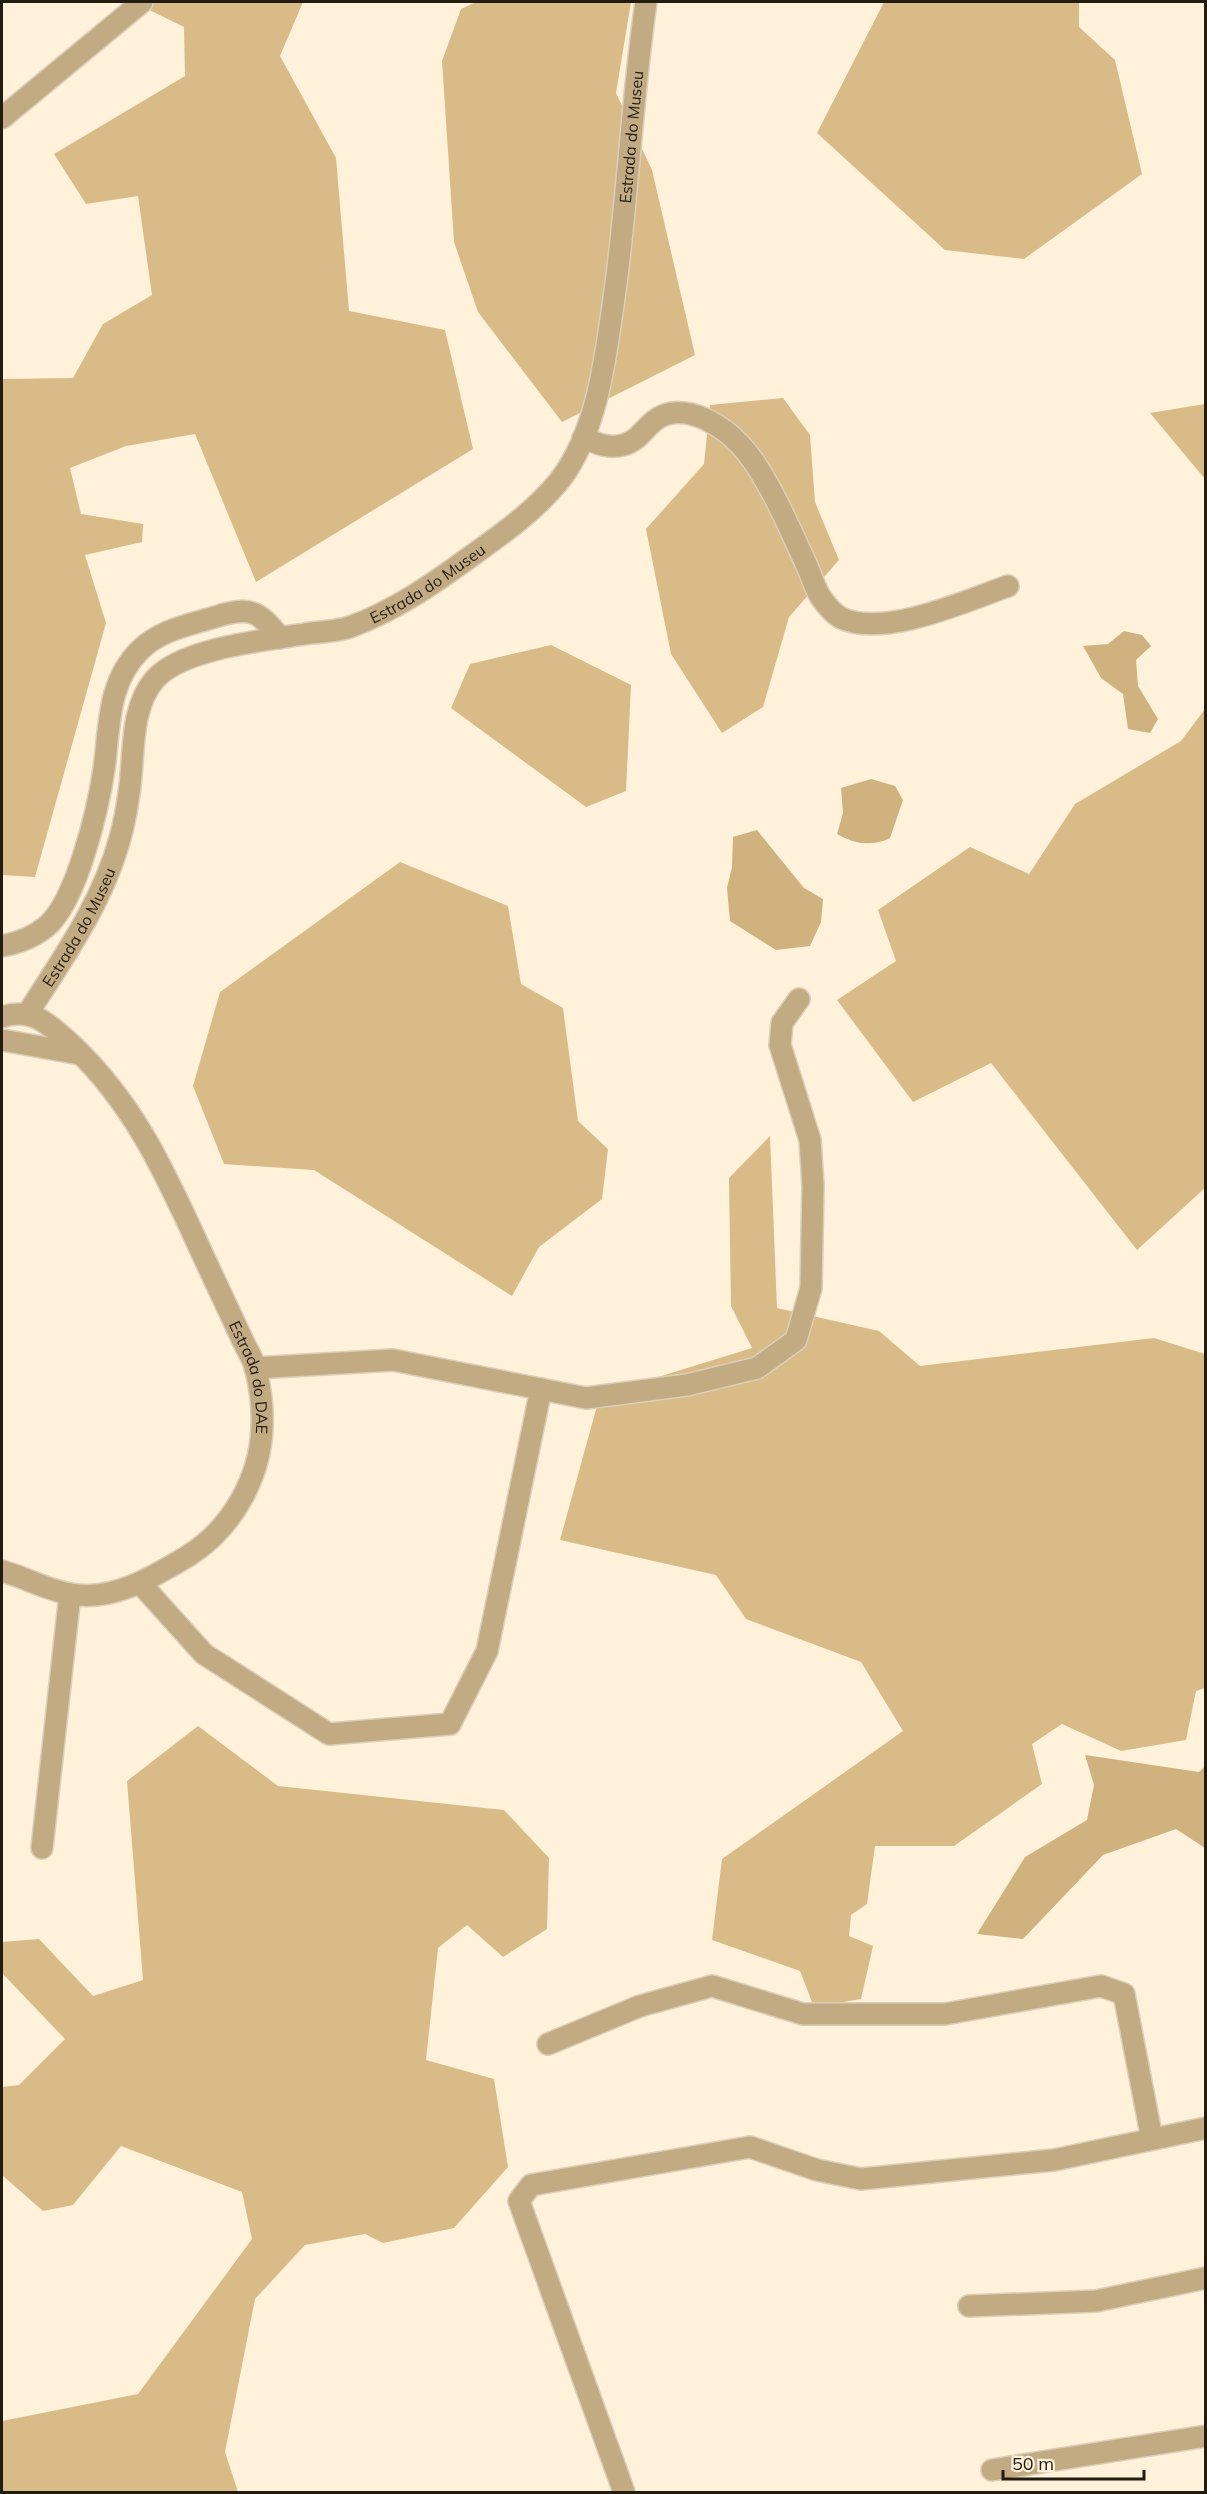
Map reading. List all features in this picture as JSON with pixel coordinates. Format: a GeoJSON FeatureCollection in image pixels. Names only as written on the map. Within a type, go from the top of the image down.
{"type":"FeatureCollection","features":[{"type":"Feature","properties":{"kind":"street"},"geometry":{"type":"LineString","coordinates":[[2,118],[142,2]]}},
{"type":"Feature","properties":{"kind":"street","name":"Estrada do Museu"},"geometry":{"type":"LineString","coordinates":[[28,1013],[71,946],[104,883],[120,839],[129,793],[135,728],[142,702],[153,681],[172,664],[200,653],[348,628],[402,603],[441,579],[525,517],[561,478],[583,438],[604,369],[625,213],[635,75],[645,2]]}},
{"type":"Feature","properties":{"kind":"street"},"geometry":{"type":"LineString","coordinates":[[583,438],[604,446],[624,445],[636,438],[655,420],[669,413],[686,412],[726,431],[753,459],[784,515],[820,597],[840,618],[856,622],[887,624],[948,608],[1008,586]]}},
{"type":"Feature","properties":{"kind":"street"},"geometry":{"type":"LineString","coordinates":[[2,946],[34,936],[48,925],[61,909],[83,858],[97,810],[112,700],[124,670],[141,649],[165,632],[223,615],[245,612],[259,614],[280,638]]}},
{"type":"Feature","properties":{"kind":"street"},"geometry":{"type":"LineString","coordinates":[[255,1368],[393,1360],[586,1398],[687,1385],[757,1368],[796,1340],[811,1288],[813,1186],[810,1140],[780,1045],[782,1023],[799,999]]}},
{"type":"Feature","properties":{"kind":"street"},"geometry":{"type":"LineString","coordinates":[[2,1017],[28,1013]]}},
{"type":"Feature","properties":{"kind":"street","name":"Estrada do DAE"},"geometry":{"type":"LineString","coordinates":[[2,1571],[70,1594],[96,1595],[140,1583],[203,1547],[238,1507],[258,1466],[262,1427],[255,1368],[153,1148],[124,1103],[99,1071],[52,1027],[28,1013]]}},
{"type":"Feature","properties":{"kind":"street"},"geometry":{"type":"LineString","coordinates":[[2,1040],[81,1054]]}},
{"type":"Feature","properties":{"kind":"street"},"geometry":{"type":"LineString","coordinates":[[140,1583],[204,1654],[329,1734],[450,1724],[487,1651],[541,1389]]}},
{"type":"Feature","properties":{"kind":"street"},"geometry":{"type":"LineString","coordinates":[[42,1848],[70,1594]]}},
{"type":"Feature","properties":{"kind":"street"},"geometry":{"type":"LineString","coordinates":[[548,2044],[640,2006],[712,1986],[803,2014],[945,2014],[1101,1986],[1124,1994],[1152,2139]]}},
{"type":"Feature","properties":{"kind":"street"},"geometry":{"type":"LineString","coordinates":[[624,2493],[519,2201],[531,2185],[750,2147],[817,2170],[861,2179],[1054,2160],[1206,2128]]}},
{"type":"Feature","properties":{"kind":"street"},"geometry":{"type":"LineString","coordinates":[[969,2306],[1096,2301],[1206,2278]]}},
{"type":"Feature","properties":{"kind":"street"},"geometry":{"type":"LineString","coordinates":[[992,2470],[1206,2436]]}},
{"type":"Feature","properties":{"kind":"shaded area"},"geometry":{"type":"Polygon","coordinates":[[[133,2],[303,2],[280,56],[336,158],[349,311],[445,330],[473,449],[256,582],[195,434],[126,446],[70,468],[81,514],[143,524],[142,542],[85,555],[106,623],[35,877],[2,875],[2,379],[73,378],[103,324],[152,295],[138,196],[86,204],[54,154],[185,76],[184,27],[133,2]]]}},
{"type":"Feature","properties":{"kind":"shaded area"},"geometry":{"type":"Polygon","coordinates":[[[476,2],[631,2],[616,93],[652,170],[695,355],[562,422],[478,312],[454,242],[442,61],[461,9],[476,2]]]}},
{"type":"Feature","properties":{"kind":"shaded area"},"geometry":{"type":"Polygon","coordinates":[[[884,2],[1079,2],[1079,27],[1115,60],[1142,174],[1024,259],[945,250],[817,133],[884,2]]]}},
{"type":"Feature","properties":{"kind":"shaded area"},"geometry":{"type":"Polygon","coordinates":[[[783,398],[810,435],[815,502],[839,560],[789,617],[763,707],[722,733],[671,654],[646,529],[704,464],[710,405],[783,398]]]}},
{"type":"Feature","properties":{"kind":"shaded area"},"geometry":{"type":"Polygon","coordinates":[[[1206,404],[1205,479],[1150,413],[1206,404]]]}},
{"type":"Feature","properties":{"kind":"shaded area"},"geometry":{"type":"Polygon","coordinates":[[[1124,631],[1142,635],[1151,646],[1136,660],[1138,686],[1158,719],[1150,733],[1128,729],[1123,694],[1101,678],[1083,646],[1108,644],[1124,631]]]}},
{"type":"Feature","properties":{"kind":"shaded area"},"geometry":{"type":"Polygon","coordinates":[[[551,645],[631,685],[626,791],[586,807],[451,708],[470,664],[551,645]]]}},
{"type":"Feature","properties":{"kind":"shaded area"},"geometry":{"type":"Polygon","coordinates":[[[1205,709],[1205,1188],[1137,1250],[991,1063],[913,1102],[837,1000],[896,961],[878,910],[970,847],[1029,874],[1075,804],[1181,741],[1205,709]]]}},
{"type":"Feature","properties":{"kind":"shaded area"},"geometry":{"type":"Polygon","coordinates":[[[871,779],[895,786],[903,800],[890,838],[877,843],[856,842],[837,834],[843,813],[841,788],[871,779]]]}},
{"type":"Feature","properties":{"kind":"shaded area"},"geometry":{"type":"Polygon","coordinates":[[[757,830],[804,888],[823,899],[821,922],[810,946],[776,950],[730,921],[727,888],[732,867],[733,837],[757,830]]]}},
{"type":"Feature","properties":{"kind":"shaded area"},"geometry":{"type":"Polygon","coordinates":[[[400,862],[508,906],[521,984],[563,1008],[578,1121],[608,1149],[602,1199],[539,1247],[512,1296],[314,1170],[224,1164],[193,1086],[220,992],[400,862]]]}},
{"type":"Feature","properties":{"kind":"shaded area"},"geometry":{"type":"Polygon","coordinates":[[[770,1136],[777,1308],[879,1331],[920,1366],[1154,1338],[1205,1354],[1205,1688],[1196,1691],[1186,1740],[1121,1751],[1062,1724],[1032,1744],[1042,1784],[954,1846],[875,1846],[867,1904],[851,1915],[849,1936],[873,1946],[861,1999],[814,2007],[800,1971],[712,1940],[722,1859],[903,1731],[861,1662],[746,1619],[716,1575],[560,1540],[600,1395],[752,1348],[731,1306],[729,1178],[770,1136]]]}},
{"type":"Feature","properties":{"kind":"shaded area"},"geometry":{"type":"Polygon","coordinates":[[[198,1726],[278,1786],[504,1810],[549,1858],[547,1929],[503,1957],[467,1925],[438,1948],[426,2060],[494,2079],[508,2167],[454,2228],[383,2243],[365,2234],[305,2245],[255,2299],[225,2452],[238,2492],[2,2492],[2,2421],[138,2394],[252,2239],[242,2192],[121,2146],[73,2205],[43,2211],[2,2175],[2,2087],[19,2085],[65,2039],[2,1973],[2,1942],[39,1939],[93,1996],[143,1980],[127,1781],[198,1726]]]}},
{"type":"Feature","properties":{"kind":"shaded area"},"geometry":{"type":"Polygon","coordinates":[[[1085,1755],[1199,1772],[1205,1766],[1205,1848],[1176,1829],[1103,1855],[1023,1939],[977,1934],[1025,1857],[1087,1820],[1094,1785],[1085,1755]]]}}]}
